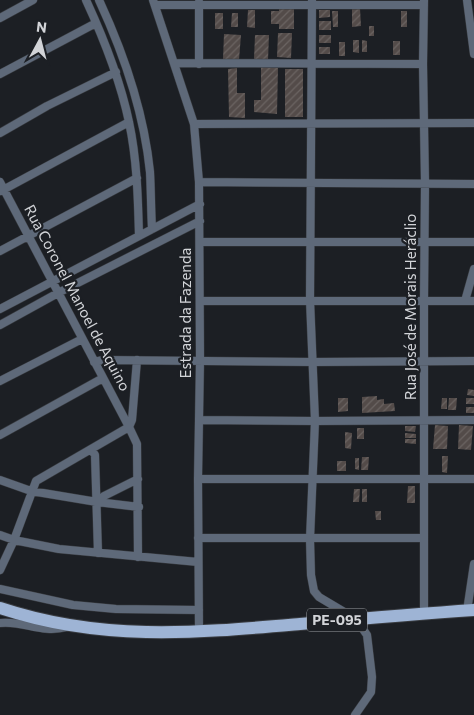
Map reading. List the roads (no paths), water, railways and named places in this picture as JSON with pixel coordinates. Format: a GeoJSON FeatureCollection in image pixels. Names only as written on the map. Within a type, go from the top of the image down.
{"type":"FeatureCollection","features":[{"type":"Feature","properties":{"kind":"main road","name":"PE-095"},"geometry":{"type":"LineString","coordinates":[[0,608],[72,626],[128,632],[199,632],[471,611]]}},
{"type":"Feature","properties":{"kind":"street"},"geometry":{"type":"LineString","coordinates":[[0,18],[33,0]]}},
{"type":"Feature","properties":{"kind":"street"},"geometry":{"type":"LineString","coordinates":[[86,0],[116,72],[129,122],[137,178],[139,236]]}},
{"type":"Feature","properties":{"kind":"street"},"geometry":{"type":"LineString","coordinates":[[99,0],[128,68],[141,120],[150,171],[152,229]]}},
{"type":"Feature","properties":{"kind":"street"},"geometry":{"type":"LineString","coordinates":[[467,0],[474,54]]}},
{"type":"Feature","properties":{"kind":"street"},"geometry":{"type":"LineString","coordinates":[[154,2],[424,3]]}},
{"type":"Feature","properties":{"kind":"street","name":"Estrada da Fazenda"},"geometry":{"type":"LineString","coordinates":[[154,2],[194,124],[199,182],[199,632]]}},
{"type":"Feature","properties":{"kind":"street"},"geometry":{"type":"LineString","coordinates":[[199,3],[199,64]]}},
{"type":"Feature","properties":{"kind":"street"},"geometry":{"type":"LineString","coordinates":[[312,3],[310,300],[315,421],[310,539],[311,575],[315,592],[326,602],[356,619],[367,635],[372,687],[370,696],[355,715]]}},
{"type":"Feature","properties":{"kind":"street","name":"Rua José de Morais Heráclio"},"geometry":{"type":"LineString","coordinates":[[424,3],[424,614]]}},
{"type":"Feature","properties":{"kind":"street"},"geometry":{"type":"LineString","coordinates":[[0,74],[96,23]]}},
{"type":"Feature","properties":{"kind":"street"},"geometry":{"type":"LineString","coordinates":[[175,63],[423,64]]}},
{"type":"Feature","properties":{"kind":"street"},"geometry":{"type":"LineString","coordinates":[[0,133],[46,106],[116,72]]}},
{"type":"Feature","properties":{"kind":"street"},"geometry":{"type":"LineString","coordinates":[[1,187],[129,122]]}},
{"type":"Feature","properties":{"kind":"street"},"geometry":{"type":"LineString","coordinates":[[194,124],[474,123]]}},
{"type":"Feature","properties":{"kind":"street"},"geometry":{"type":"LineString","coordinates":[[0,251],[137,178]]}},
{"type":"Feature","properties":{"kind":"street"},"geometry":{"type":"LineString","coordinates":[[199,182],[474,184]]}},
{"type":"Feature","properties":{"kind":"street","name":"Rua Coronel Manoel de Aquino"},"geometry":{"type":"LineString","coordinates":[[1,187],[137,444],[138,557]]}},
{"type":"Feature","properties":{"kind":"street"},"geometry":{"type":"LineString","coordinates":[[0,309],[200,204]]}},
{"type":"Feature","properties":{"kind":"street"},"geometry":{"type":"LineString","coordinates":[[0,325],[58,293],[200,221]]}},
{"type":"Feature","properties":{"kind":"street"},"geometry":{"type":"LineString","coordinates":[[200,242],[474,242]]}},
{"type":"Feature","properties":{"kind":"street"},"geometry":{"type":"LineString","coordinates":[[465,300],[474,269]]}},
{"type":"Feature","properties":{"kind":"street"},"geometry":{"type":"LineString","coordinates":[[200,301],[474,301]]}},
{"type":"Feature","properties":{"kind":"street"},"geometry":{"type":"LineString","coordinates":[[0,381],[82,338]]}},
{"type":"Feature","properties":{"kind":"street"},"geometry":{"type":"LineString","coordinates":[[94,362],[103,360],[474,361]]}},
{"type":"Feature","properties":{"kind":"street"},"geometry":{"type":"LineString","coordinates":[[0,570],[14,540],[36,481],[129,427],[132,420],[137,360]]}},
{"type":"Feature","properties":{"kind":"street"},"geometry":{"type":"LineString","coordinates":[[0,435],[103,378]]}},
{"type":"Feature","properties":{"kind":"street"},"geometry":{"type":"LineString","coordinates":[[199,420],[474,420]]}},
{"type":"Feature","properties":{"kind":"street"},"geometry":{"type":"LineString","coordinates":[[91,449],[95,456],[98,553]]}},
{"type":"Feature","properties":{"kind":"street"},"geometry":{"type":"LineString","coordinates":[[97,502],[104,496],[138,479]]}},
{"type":"Feature","properties":{"kind":"street"},"geometry":{"type":"LineString","coordinates":[[198,479],[474,479]]}},
{"type":"Feature","properties":{"kind":"street"},"geometry":{"type":"LineString","coordinates":[[0,480],[31,491],[139,507]]}},
{"type":"Feature","properties":{"kind":"street"},"geometry":{"type":"LineString","coordinates":[[0,535],[59,550],[198,562]]}},
{"type":"Feature","properties":{"kind":"street"},"geometry":{"type":"LineString","coordinates":[[198,538],[424,538]]}},
{"type":"Feature","properties":{"kind":"street"},"geometry":{"type":"LineString","coordinates":[[471,611],[474,564]]}},
{"type":"Feature","properties":{"kind":"street"},"geometry":{"type":"LineString","coordinates":[[0,589],[73,605],[116,609],[199,610]]}},
{"type":"Feature","properties":{"kind":"street"},"geometry":{"type":"LineString","coordinates":[[0,623],[11,623],[50,630],[72,626]]}}]}
